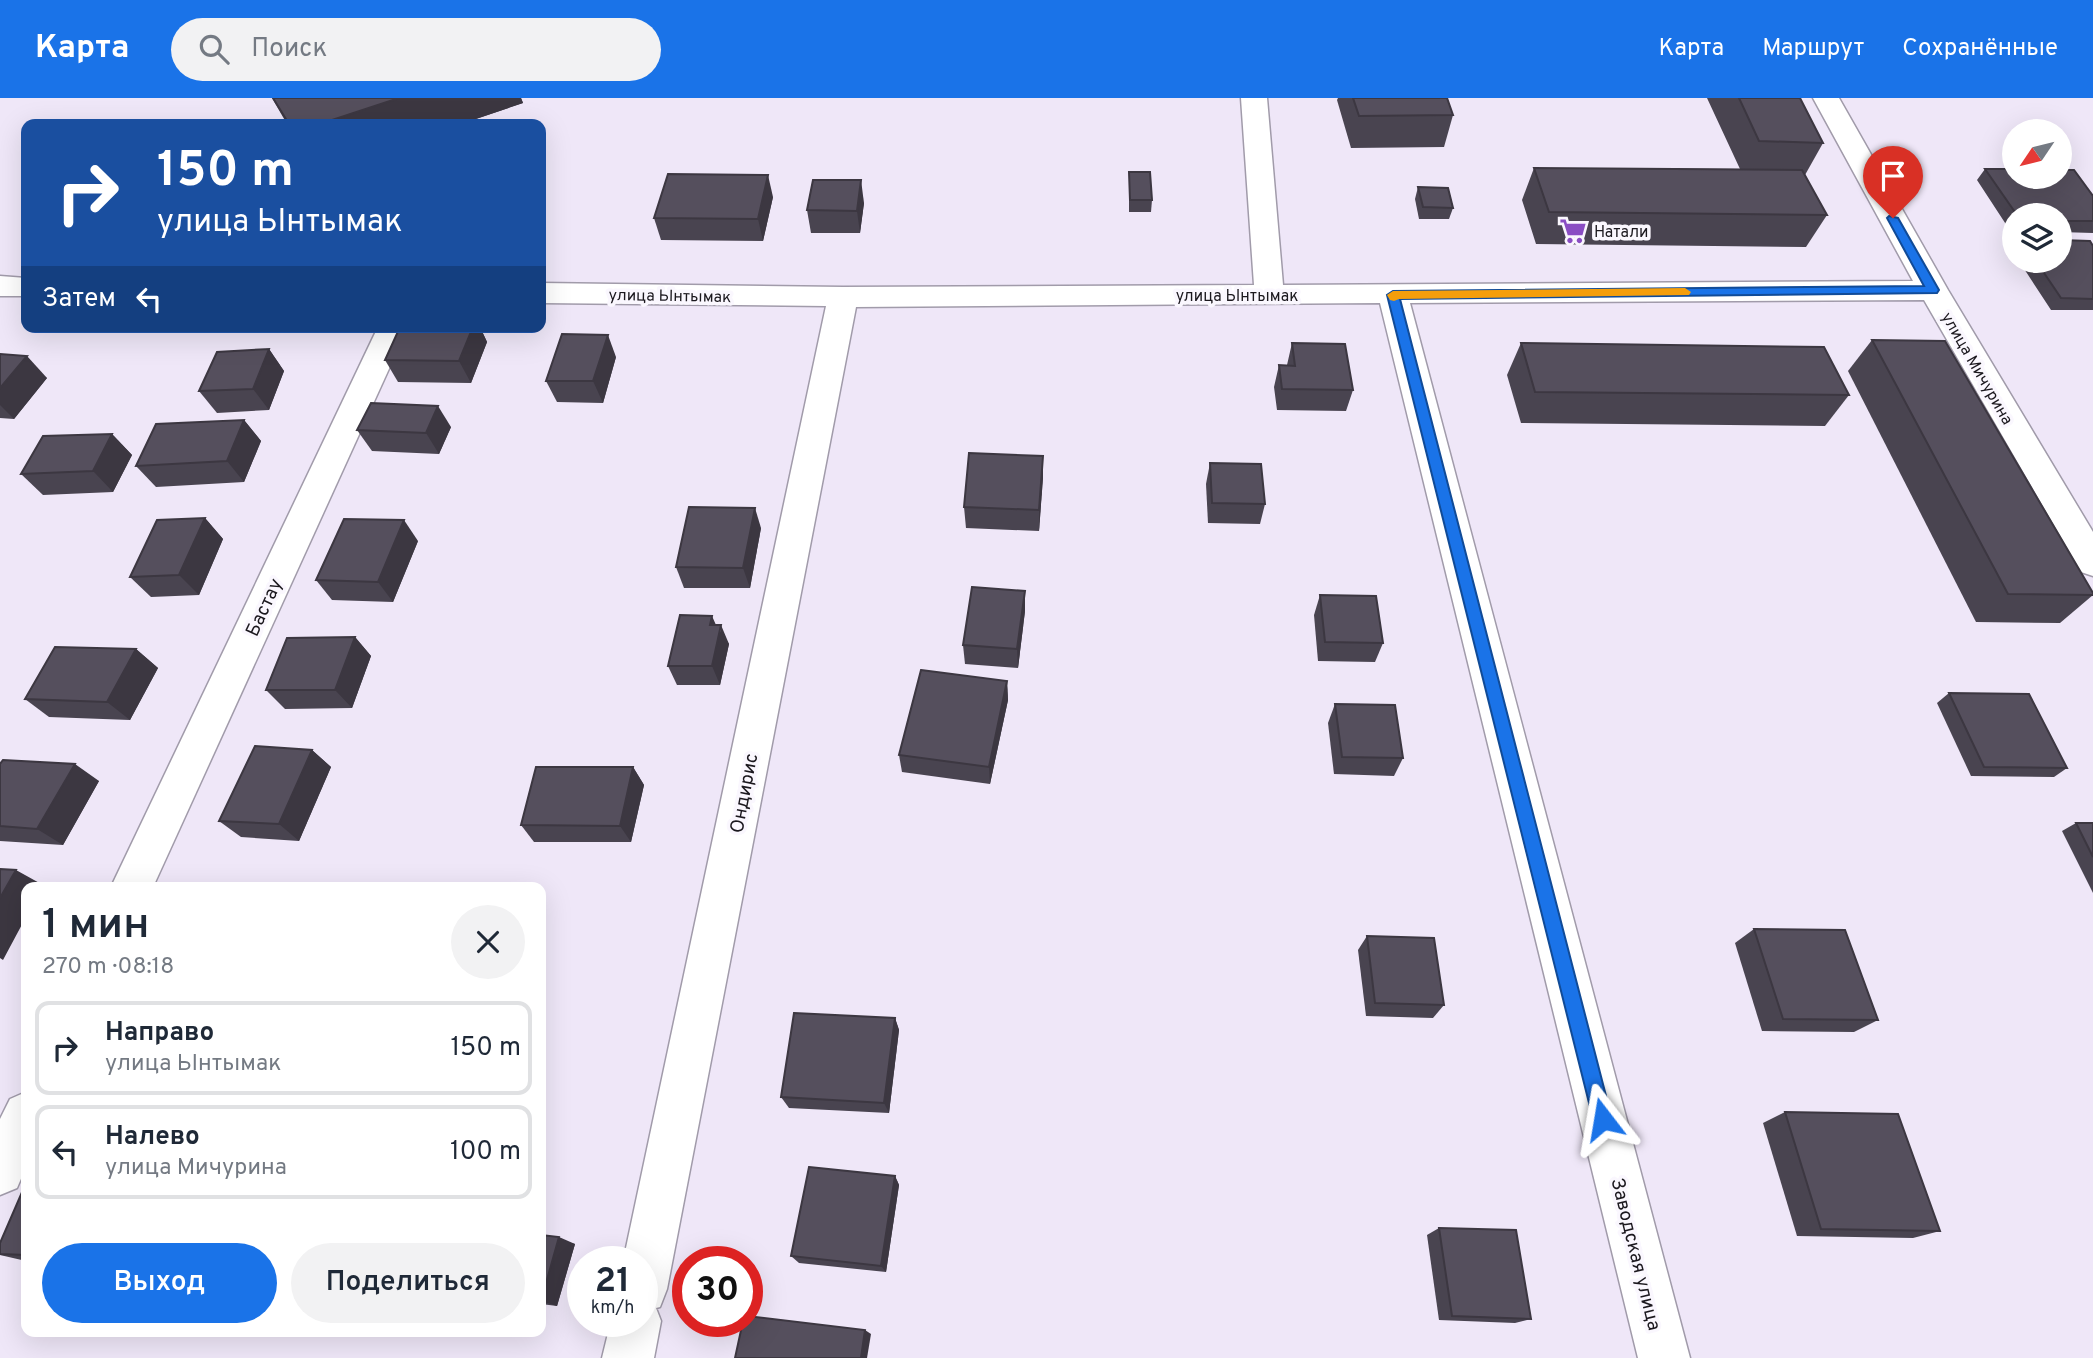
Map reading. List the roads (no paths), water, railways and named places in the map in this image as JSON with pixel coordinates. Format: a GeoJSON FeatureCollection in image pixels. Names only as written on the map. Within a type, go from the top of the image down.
{"type":"FeatureCollection","features":[{"type":"Feature","properties":{"kind":"street"},"geometry":{"type":"LineString","coordinates":[[1254,98],[1269,295]]}},
{"type":"Feature","properties":{"kind":"street","name":"улица Мичурина"},"geometry":{"type":"LineString","coordinates":[[1826,98],[1933,290],[2093,562]]}},
{"type":"Feature","properties":{"kind":"street"},"geometry":{"type":"LineString","coordinates":[[0,286],[21,286]]}},
{"type":"Feature","properties":{"kind":"street","name":"улица Ынтымак"},"geometry":{"type":"LineString","coordinates":[[546,293],[844,297],[1933,290]]}},
{"type":"Feature","properties":{"kind":"street","name":"Заводская улица"},"geometry":{"type":"LineString","coordinates":[[1393,295],[1664,1358]]}},
{"type":"Feature","properties":{"kind":"street","name":"Ондирис"},"geometry":{"type":"LineString","coordinates":[[651,1246],[844,297]]}},
{"type":"Feature","properties":{"kind":"street","name":"Бастау"},"geometry":{"type":"LineString","coordinates":[[134,882],[390,333]]}},
{"type":"Feature","properties":{"kind":"street"},"geometry":{"type":"LineString","coordinates":[[0,1171],[21,1126]]}},
{"type":"Feature","properties":{"kind":"street"},"geometry":{"type":"LineString","coordinates":[[628,1358],[633,1337]]}},
{"type":"Feature","properties":{"kind":"place","name":"Натали"},"geometry":{"type":"Point","coordinates":[1573,231]}}]}
